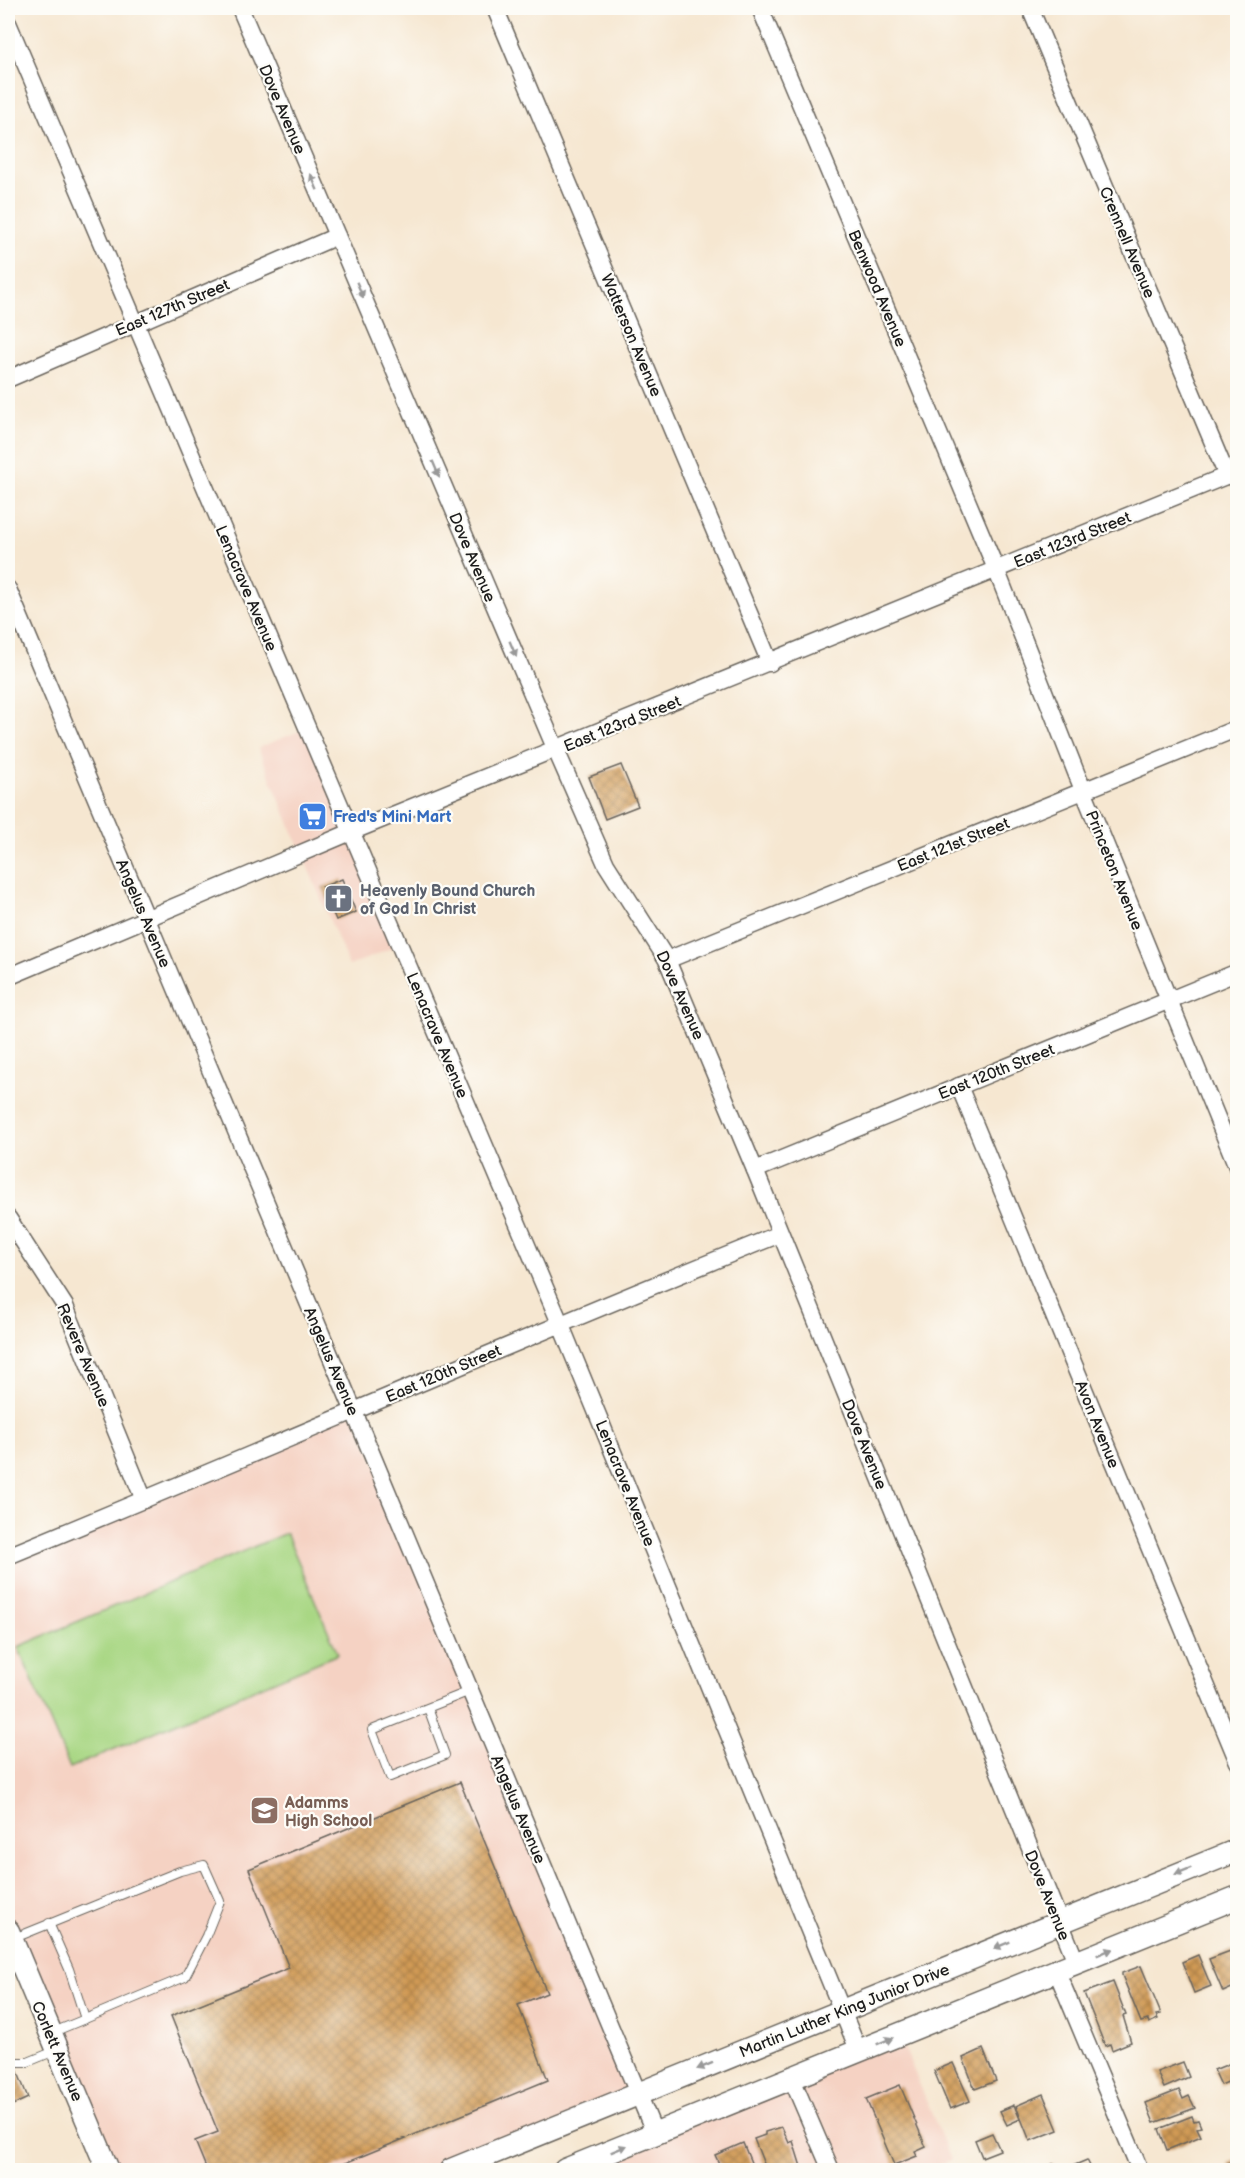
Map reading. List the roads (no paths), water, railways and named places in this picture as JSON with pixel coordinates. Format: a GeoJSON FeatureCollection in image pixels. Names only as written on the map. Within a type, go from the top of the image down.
{"type":"FeatureCollection","features":[{"type":"Feature","properties":{"kind":"main road","name":"Martin Luther King Junior Drive"},"geometry":{"type":"LineString","coordinates":[[451,2170],[1238,1850]]}},
{"type":"Feature","properties":{"kind":"main road"},"geometry":{"type":"LineString","coordinates":[[565,2170],[596,2165],[655,2134],[1238,1897]]}},
{"type":"Feature","properties":{"kind":"main road","name":"Corlett Avenue"},"geometry":{"type":"LineString","coordinates":[[10,1939],[108,2170]]}},
{"type":"Feature","properties":{"kind":"street","name":"Dove Avenue"},"geometry":{"type":"LineString","coordinates":[[240,8],[606,864],[667,960],[755,1170],[1059,1921],[1067,1968],[1140,2170]]}},
{"type":"Feature","properties":{"kind":"street","name":"Watterson Avenue"},"geometry":{"type":"LineString","coordinates":[[495,8],[770,663]]}},
{"type":"Feature","properties":{"kind":"street","name":"Benwood Avenue"},"geometry":{"type":"LineString","coordinates":[[760,8],[996,569]]}},
{"type":"Feature","properties":{"kind":"street","name":"Crennell Avenue"},"geometry":{"type":"LineString","coordinates":[[1030,8],[1232,474]]}},
{"type":"Feature","properties":{"kind":"street","name":"Lenacrave Avenue"},"geometry":{"type":"LineString","coordinates":[[8,23],[560,1323],[859,2052]]}},
{"type":"Feature","properties":{"kind":"street","name":"East 127th Street"},"geometry":{"type":"LineString","coordinates":[[8,379],[337,236]]}},
{"type":"Feature","properties":{"kind":"street","name":"East 123rd Street"},"geometry":{"type":"LineString","coordinates":[[8,977],[351,832],[1232,474]]}},
{"type":"Feature","properties":{"kind":"street","name":"Princeton Avenue"},"geometry":{"type":"LineString","coordinates":[[996,569],[1168,1001],[1238,1169]]}},
{"type":"Feature","properties":{"kind":"street","name":"Angelus Avenue"},"geometry":{"type":"LineString","coordinates":[[8,589],[655,2134]]}},
{"type":"Feature","properties":{"kind":"street","name":"East 121st Street"},"geometry":{"type":"LineString","coordinates":[[667,960],[1238,728]]}},
{"type":"Feature","properties":{"kind":"street","name":"East 120th Street"},"geometry":{"type":"LineString","coordinates":[[755,1170],[1238,972]]}},
{"type":"Feature","properties":{"kind":"street","name":"Avon Avenue"},"geometry":{"type":"LineString","coordinates":[[959,1086],[1238,1762]]}},
{"type":"Feature","properties":{"kind":"street","name":"Revere Avenue"},"geometry":{"type":"LineString","coordinates":[[8,1218],[65,1306],[144,1500]]}},
{"type":"Feature","properties":{"kind":"street","name":"East 120th Street"},"geometry":{"type":"LineString","coordinates":[[8,1556],[560,1323],[780,1234]]}},
{"type":"Feature","properties":{"kind":"street"},"geometry":{"type":"LineString","coordinates":[[792,2079],[831,2170]]}},
{"type":"Feature","properties":{"kind":"lane"},"geometry":{"type":"LineString","coordinates":[[428,1708],[445,1755],[390,1777],[372,1730],[470,1691]]}},
{"type":"Feature","properties":{"kind":"lane"},"geometry":{"type":"LineString","coordinates":[[8,2062],[28,2062],[85,2019],[184,1977],[206,1936],[219,1901],[204,1864],[180,1871],[10,1939]]}},
{"type":"Feature","properties":{"kind":"lane"},"geometry":{"type":"LineString","coordinates":[[49,1923],[69,1970],[85,2019]]}},
{"type":"Feature","properties":{"kind":"place","name":"Fred's Mini Mart"},"geometry":{"type":"Point","coordinates":[312,816]}},
{"type":"Feature","properties":{"kind":"place","name":"Heavenly Bound Church of God In Christ"},"geometry":{"type":"Point","coordinates":[339,899]}},
{"type":"Feature","properties":{"kind":"place","name":"Adamms High School"},"geometry":{"type":"Point","coordinates":[264,1811]}}]}
